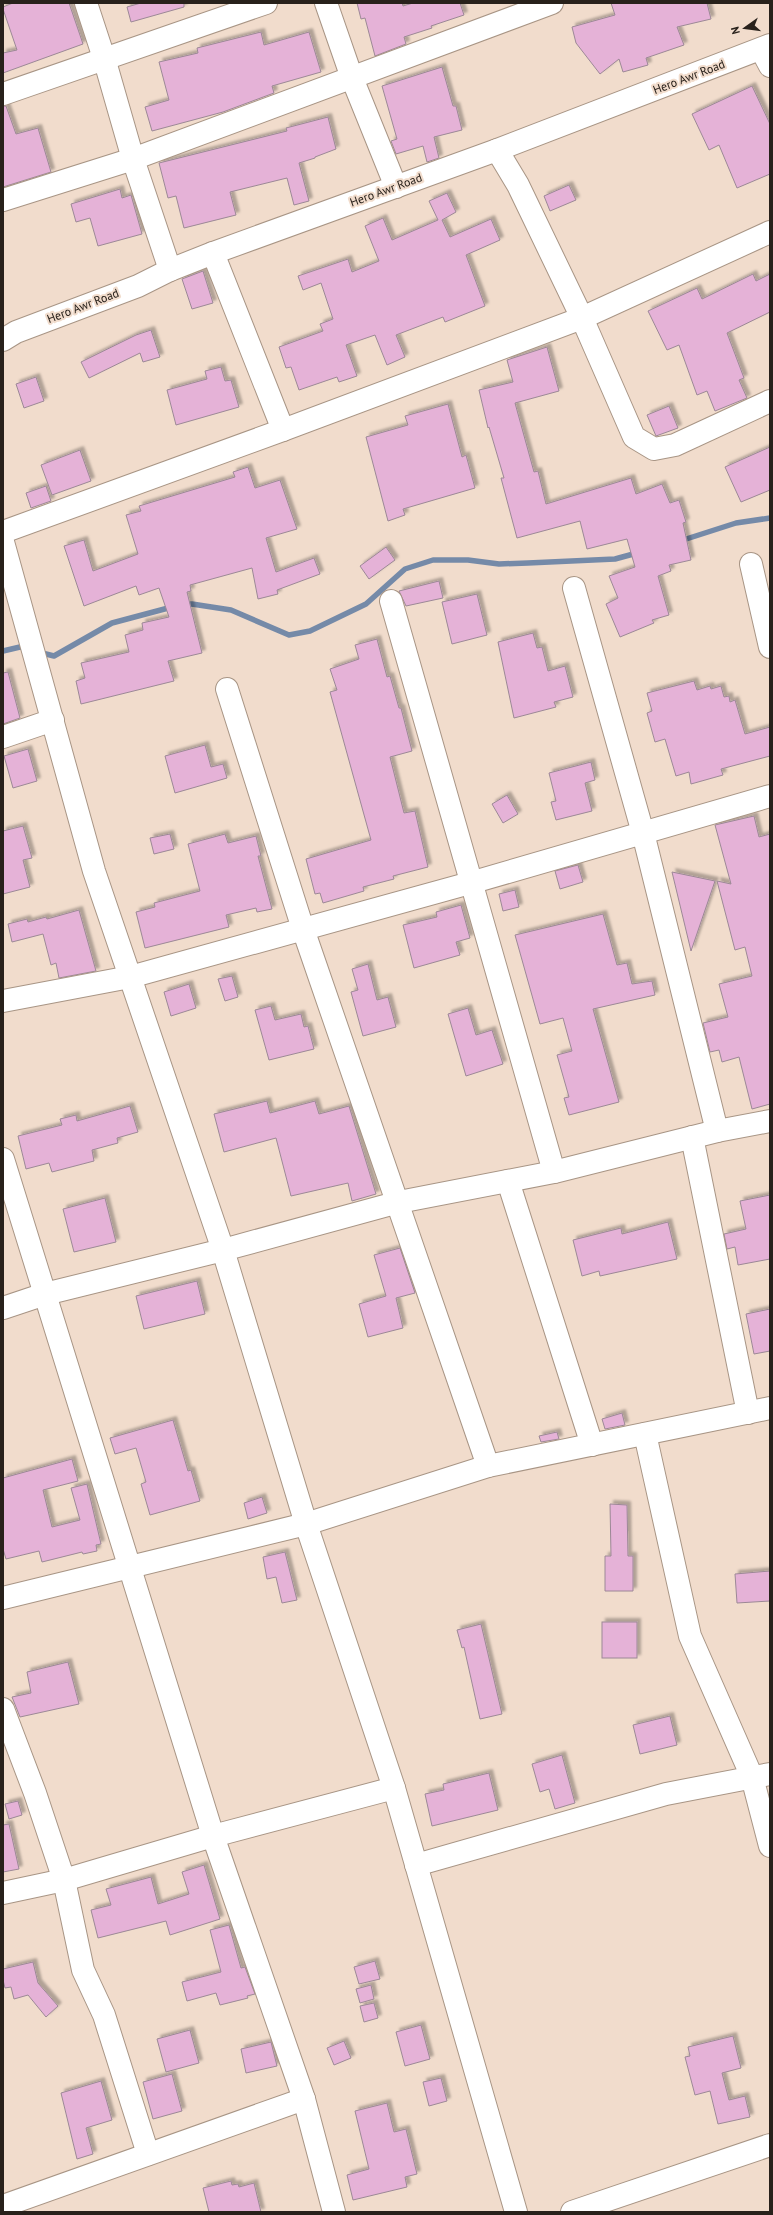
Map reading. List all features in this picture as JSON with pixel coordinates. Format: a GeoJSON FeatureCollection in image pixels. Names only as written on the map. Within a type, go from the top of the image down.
{"type":"FeatureCollection","features":[{"type":"Feature","properties":{"kind":"street"},"geometry":{"type":"LineString","coordinates":[[86,3],[104,58],[133,159],[170,270]]}},
{"type":"Feature","properties":{"kind":"street"},"geometry":{"type":"LineString","coordinates":[[3,94],[266,3]]}},
{"type":"Feature","properties":{"kind":"street"},"geometry":{"type":"LineString","coordinates":[[326,3],[352,78],[396,187]]}},
{"type":"Feature","properties":{"kind":"street"},"geometry":{"type":"LineString","coordinates":[[3,200],[133,159],[552,3]]}},
{"type":"Feature","properties":{"kind":"street","name":"Hero Awr Road"},"geometry":{"type":"LineString","coordinates":[[3,340],[16,332],[138,286],[170,270],[213,253],[767,53]]}},
{"type":"Feature","properties":{"kind":"street"},"geometry":{"type":"LineString","coordinates":[[497,150],[518,185],[582,318],[634,437],[654,449],[675,446],[770,401]]}},
{"type":"Feature","properties":{"kind":"street"},"geometry":{"type":"LineString","coordinates":[[3,532],[283,430],[582,318],[770,232]]}},
{"type":"Feature","properties":{"kind":"street"},"geometry":{"type":"LineString","coordinates":[[213,253],[283,430]]}},
{"type":"Feature","properties":{"kind":"street"},"geometry":{"type":"LineString","coordinates":[[3,542],[94,871],[223,1250],[306,1524],[394,1788],[516,2212]]}},
{"type":"Feature","properties":{"kind":"street"},"geometry":{"type":"LineString","coordinates":[[751,564],[770,647]]}},
{"type":"Feature","properties":{"kind":"street"},"geometry":{"type":"LineString","coordinates":[[574,588],[643,832],[718,1131]]}},
{"type":"Feature","properties":{"kind":"street"},"geometry":{"type":"LineString","coordinates":[[391,601],[470,883],[554,1172]]}},
{"type":"Feature","properties":{"kind":"street"},"geometry":{"type":"LineString","coordinates":[[227,689],[303,929],[399,1202],[488,1466]]}},
{"type":"Feature","properties":{"kind":"street"},"geometry":{"type":"LineString","coordinates":[[3,737],[53,720]]}},
{"type":"Feature","properties":{"kind":"street"},"geometry":{"type":"LineString","coordinates":[[3,1001],[130,977],[470,883],[770,796]]}},
{"type":"Feature","properties":{"kind":"street"},"geometry":{"type":"LineString","coordinates":[[3,1308],[45,1294],[223,1250],[399,1202],[554,1172],[692,1137],[770,1121]]}},
{"type":"Feature","properties":{"kind":"street"},"geometry":{"type":"LineString","coordinates":[[692,1137],[748,1413]]}},
{"type":"Feature","properties":{"kind":"street"},"geometry":{"type":"LineString","coordinates":[[3,1159],[213,1836],[304,2099],[334,2212]]}},
{"type":"Feature","properties":{"kind":"street"},"geometry":{"type":"LineString","coordinates":[[508,1181],[592,1445]]}},
{"type":"Feature","properties":{"kind":"street"},"geometry":{"type":"LineString","coordinates":[[3,1598],[131,1568],[306,1524],[488,1466],[770,1408]]}},
{"type":"Feature","properties":{"kind":"street"},"geometry":{"type":"LineString","coordinates":[[645,1434],[690,1636],[761,1775],[770,1846]]}},
{"type":"Feature","properties":{"kind":"street"},"geometry":{"type":"LineString","coordinates":[[3,1710],[35,1793],[64,1880],[83,1970],[104,2015],[148,2154]]}},
{"type":"Feature","properties":{"kind":"street"},"geometry":{"type":"LineString","coordinates":[[416,1865],[666,1794],[761,1775]]}},
{"type":"Feature","properties":{"kind":"street"},"geometry":{"type":"LineString","coordinates":[[3,1893],[64,1880],[213,1836],[394,1788]]}},
{"type":"Feature","properties":{"kind":"street"},"geometry":{"type":"LineString","coordinates":[[3,2206],[26,2205],[148,2154],[304,2099]]}},
{"type":"Feature","properties":{"kind":"street"},"geometry":{"type":"LineString","coordinates":[[572,2212],[770,2145]]}},
{"type":"Feature","properties":{"kind":"building"},"geometry":{"type":"Polygon","coordinates":[[[13,3],[69,3],[83,44],[3,73],[3,53],[17,50],[3,9],[3,7],[13,3]]]}},
{"type":"Feature","properties":{"kind":"building"},"geometry":{"type":"Polygon","coordinates":[[[141,3],[184,3],[184,7],[131,22],[127,7],[141,3]]]}},
{"type":"Feature","properties":{"kind":"building"},"geometry":{"type":"Polygon","coordinates":[[[357,3],[402,3],[403,6],[413,3],[460,3],[464,15],[404,37],[406,44],[375,56],[365,18],[361,19],[357,3]]]}},
{"type":"Feature","properties":{"kind":"building"},"geometry":{"type":"Polygon","coordinates":[[[611,3],[707,3],[711,19],[677,27],[684,45],[646,58],[648,65],[623,72],[619,59],[600,74],[576,43],[572,27],[615,15],[611,3]]]}},
{"type":"Feature","properties":{"kind":"building"},"geometry":{"type":"Polygon","coordinates":[[[261,32],[264,45],[309,32],[321,72],[272,86],[274,93],[223,112],[152,131],[145,107],[169,100],[159,62],[198,53],[197,48],[261,32]]]}},
{"type":"Feature","properties":{"kind":"building"},"geometry":{"type":"Polygon","coordinates":[[[442,67],[453,106],[456,106],[462,130],[434,137],[439,158],[427,162],[423,146],[396,154],[391,141],[397,139],[382,86],[442,67]]]}},
{"type":"Feature","properties":{"kind":"building"},"geometry":{"type":"Polygon","coordinates":[[[752,86],[770,124],[770,174],[737,188],[719,145],[709,150],[692,114],[752,86]]]}},
{"type":"Feature","properties":{"kind":"building"},"geometry":{"type":"Polygon","coordinates":[[[3,106],[6,106],[16,134],[38,128],[51,172],[3,187],[3,106]]]}},
{"type":"Feature","properties":{"kind":"building"},"geometry":{"type":"Polygon","coordinates":[[[328,117],[336,149],[299,163],[309,201],[294,205],[287,178],[230,192],[236,215],[184,228],[176,196],[168,198],[159,163],[287,131],[286,128],[328,117]]]}},
{"type":"Feature","properties":{"kind":"building"},"geometry":{"type":"Polygon","coordinates":[[[569,185],[576,200],[550,211],[544,196],[569,185]]]}},
{"type":"Feature","properties":{"kind":"building"},"geometry":{"type":"Polygon","coordinates":[[[120,189],[122,198],[131,195],[142,234],[98,246],[90,218],[76,222],[71,204],[120,189]]]}},
{"type":"Feature","properties":{"kind":"building"},"geometry":{"type":"Polygon","coordinates":[[[447,193],[456,212],[442,220],[450,237],[491,219],[500,240],[466,255],[485,306],[445,322],[443,317],[396,335],[405,357],[387,365],[375,335],[346,345],[357,376],[339,382],[337,377],[299,390],[291,367],[286,368],[279,347],[323,331],[320,324],[333,319],[321,283],[303,290],[298,276],[348,259],[352,272],[379,261],[365,226],[383,218],[392,240],[438,220],[429,201],[447,193]]]}},
{"type":"Feature","properties":{"kind":"building"},"geometry":{"type":"Polygon","coordinates":[[[203,271],[213,303],[192,309],[182,279],[203,271]]]}},
{"type":"Feature","properties":{"kind":"building"},"geometry":{"type":"Polygon","coordinates":[[[753,274],[756,281],[770,274],[770,312],[727,333],[744,378],[739,380],[747,398],[715,411],[707,391],[697,395],[679,345],[667,350],[648,311],[697,288],[702,299],[753,274]]]}},
{"type":"Feature","properties":{"kind":"building"},"geometry":{"type":"Polygon","coordinates":[[[151,330],[160,357],[143,362],[140,353],[89,378],[81,362],[136,335],[151,330]]]}},
{"type":"Feature","properties":{"kind":"building"},"geometry":{"type":"Polygon","coordinates":[[[547,347],[559,391],[515,403],[534,472],[538,471],[546,504],[631,478],[636,494],[662,484],[670,503],[679,500],[686,522],[683,523],[691,560],[669,565],[671,571],[658,576],[669,615],[652,620],[654,623],[620,637],[606,604],[618,598],[609,576],[635,567],[627,539],[587,549],[580,521],[517,538],[501,478],[504,478],[489,427],[488,428],[479,390],[513,382],[507,360],[547,347]]]}},
{"type":"Feature","properties":{"kind":"building"},"geometry":{"type":"Polygon","coordinates":[[[221,367],[225,381],[231,380],[239,407],[176,425],[167,390],[207,379],[205,371],[221,367]]]}},
{"type":"Feature","properties":{"kind":"building"},"geometry":{"type":"Polygon","coordinates":[[[36,377],[44,401],[24,408],[16,384],[36,377]]]}},
{"type":"Feature","properties":{"kind":"building"},"geometry":{"type":"Polygon","coordinates":[[[448,404],[462,457],[466,455],[475,488],[403,509],[405,515],[388,521],[366,437],[408,425],[405,416],[448,404]]]}},
{"type":"Feature","properties":{"kind":"building"},"geometry":{"type":"Polygon","coordinates":[[[669,406],[678,428],[656,436],[647,415],[669,406]]]}},
{"type":"Feature","properties":{"kind":"building"},"geometry":{"type":"Polygon","coordinates":[[[770,447],[770,490],[741,502],[725,467],[770,447]]]}},
{"type":"Feature","properties":{"kind":"building"},"geometry":{"type":"Polygon","coordinates":[[[80,450],[91,481],[52,495],[41,465],[80,450]]]}},
{"type":"Feature","properties":{"kind":"building"},"geometry":{"type":"Polygon","coordinates":[[[248,467],[255,488],[280,480],[297,529],[266,538],[276,572],[314,558],[320,574],[277,590],[278,594],[258,599],[252,568],[190,585],[191,591],[187,592],[202,653],[168,661],[174,681],[81,704],[76,681],[85,678],[81,663],[129,652],[125,635],[143,630],[142,623],[169,617],[159,588],[139,595],[136,586],[84,606],[64,546],[84,540],[93,571],[138,554],[126,515],[141,511],[139,506],[235,477],[233,472],[248,467]]]}},
{"type":"Feature","properties":{"kind":"building"},"geometry":{"type":"Polygon","coordinates":[[[46,486],[51,501],[31,508],[26,493],[46,486]]]}},
{"type":"Feature","properties":{"kind":"building"},"geometry":{"type":"Polygon","coordinates":[[[386,547],[395,560],[369,579],[360,566],[386,547]]]}},
{"type":"Feature","properties":{"kind":"building"},"geometry":{"type":"Polygon","coordinates":[[[439,581],[443,598],[406,606],[399,591],[439,581]]]}},
{"type":"Feature","properties":{"kind":"building"},"geometry":{"type":"Polygon","coordinates":[[[477,594],[487,635],[452,644],[442,602],[477,594]]]}},
{"type":"Feature","properties":{"kind":"building"},"geometry":{"type":"Polygon","coordinates":[[[533,633],[537,648],[542,647],[548,671],[565,666],[573,697],[554,702],[556,707],[514,718],[498,642],[533,633]]]}},
{"type":"Feature","properties":{"kind":"building"},"geometry":{"type":"Polygon","coordinates":[[[377,639],[387,677],[390,676],[399,708],[401,708],[412,751],[390,757],[404,813],[415,811],[428,867],[393,876],[394,879],[363,887],[364,891],[323,903],[320,893],[315,894],[306,859],[371,840],[330,692],[337,690],[330,669],[359,659],[355,645],[377,639]]]}},
{"type":"Feature","properties":{"kind":"building"},"geometry":{"type":"Polygon","coordinates":[[[8,672],[20,718],[3,724],[3,673],[8,672]]]}},
{"type":"Feature","properties":{"kind":"building"},"geometry":{"type":"Polygon","coordinates":[[[694,681],[697,690],[710,686],[711,689],[721,686],[724,697],[729,696],[730,702],[735,700],[745,734],[770,727],[770,756],[721,769],[723,775],[691,784],[689,772],[676,776],[665,739],[655,742],[647,713],[652,711],[647,693],[694,681]]]}},
{"type":"Feature","properties":{"kind":"building"},"geometry":{"type":"Polygon","coordinates":[[[205,745],[211,767],[223,764],[227,778],[175,793],[165,756],[205,745]]]}},
{"type":"Feature","properties":{"kind":"building"},"geometry":{"type":"Polygon","coordinates":[[[28,749],[37,781],[13,788],[4,756],[28,749]]]}},
{"type":"Feature","properties":{"kind":"building"},"geometry":{"type":"Polygon","coordinates":[[[591,762],[595,780],[585,783],[592,811],[556,820],[551,802],[556,801],[549,773],[591,762]]]}},
{"type":"Feature","properties":{"kind":"building"},"geometry":{"type":"Polygon","coordinates":[[[507,795],[518,814],[503,823],[492,804],[507,795]]]}},
{"type":"Feature","properties":{"kind":"building"},"geometry":{"type":"Polygon","coordinates":[[[754,816],[759,837],[770,834],[770,1104],[752,1109],[739,1057],[722,1062],[719,1050],[710,1052],[703,1023],[728,1017],[719,984],[752,976],[745,947],[735,950],[717,881],[731,884],[715,825],[754,816]]]}},
{"type":"Feature","properties":{"kind":"building"},"geometry":{"type":"Polygon","coordinates":[[[23,826],[32,858],[23,860],[30,887],[3,894],[3,831],[23,826]]]}},
{"type":"Feature","properties":{"kind":"building"},"geometry":{"type":"Polygon","coordinates":[[[170,834],[174,849],[154,854],[150,838],[170,834]]]}},
{"type":"Feature","properties":{"kind":"building"},"geometry":{"type":"Polygon","coordinates":[[[225,834],[228,843],[256,836],[261,856],[258,856],[272,909],[257,912],[256,908],[226,915],[229,927],[145,948],[136,912],[155,907],[154,903],[200,891],[188,844],[225,834]]]}},
{"type":"Feature","properties":{"kind":"building"},"geometry":{"type":"Polygon","coordinates":[[[578,865],[583,882],[560,889],[555,871],[578,865]]]}},
{"type":"Feature","properties":{"kind":"building"},"geometry":{"type":"Polygon","coordinates":[[[672,872],[715,881],[691,951],[672,872]]]}},
{"type":"Feature","properties":{"kind":"building"},"geometry":{"type":"Polygon","coordinates":[[[515,890],[519,907],[503,911],[499,894],[515,890]]]}},
{"type":"Feature","properties":{"kind":"building"},"geometry":{"type":"Polygon","coordinates":[[[461,905],[470,938],[456,942],[460,955],[414,968],[403,925],[437,917],[436,912],[461,905]]]}},
{"type":"Feature","properties":{"kind":"building"},"geometry":{"type":"Polygon","coordinates":[[[79,910],[96,971],[59,978],[56,963],[51,965],[43,934],[12,942],[8,924],[27,919],[28,922],[46,917],[47,919],[79,910]]]}},
{"type":"Feature","properties":{"kind":"building"},"geometry":{"type":"Polygon","coordinates":[[[603,914],[617,965],[627,963],[632,984],[652,981],[655,995],[593,1009],[619,1102],[569,1115],[564,1098],[569,1097],[557,1055],[572,1051],[563,1018],[540,1024],[515,935],[603,914]]]}},
{"type":"Feature","properties":{"kind":"building"},"geometry":{"type":"Polygon","coordinates":[[[368,964],[377,1000],[388,997],[396,1027],[363,1036],[351,992],[358,990],[352,969],[368,964]]]}},
{"type":"Feature","properties":{"kind":"building"},"geometry":{"type":"Polygon","coordinates":[[[232,976],[238,997],[225,1001],[218,979],[232,976]]]}},
{"type":"Feature","properties":{"kind":"building"},"geometry":{"type":"Polygon","coordinates":[[[189,984],[196,1008],[171,1016],[164,992],[189,984]]]}},
{"type":"Feature","properties":{"kind":"building"},"geometry":{"type":"Polygon","coordinates":[[[271,1006],[275,1020],[301,1014],[304,1027],[308,1026],[314,1049],[269,1060],[255,1010],[271,1006]]]}},
{"type":"Feature","properties":{"kind":"building"},"geometry":{"type":"Polygon","coordinates":[[[468,1008],[476,1035],[492,1030],[503,1064],[466,1076],[448,1014],[468,1008]]]}},
{"type":"Feature","properties":{"kind":"building"},"geometry":{"type":"Polygon","coordinates":[[[267,1101],[270,1113],[315,1101],[319,1114],[349,1106],[376,1194],[352,1201],[348,1183],[291,1196],[276,1138],[224,1152],[214,1114],[267,1101]]]}},
{"type":"Feature","properties":{"kind":"building"},"geometry":{"type":"Polygon","coordinates":[[[130,1106],[138,1132],[117,1138],[118,1143],[92,1150],[94,1161],[52,1172],[49,1163],[26,1169],[18,1136],[62,1125],[60,1119],[76,1115],[77,1121],[130,1106]]]}},
{"type":"Feature","properties":{"kind":"building"},"geometry":{"type":"Polygon","coordinates":[[[770,1195],[770,1259],[738,1265],[735,1247],[727,1249],[724,1234],[746,1229],[740,1201],[770,1195]]]}},
{"type":"Feature","properties":{"kind":"building"},"geometry":{"type":"Polygon","coordinates":[[[105,1198],[116,1242],[74,1252],[63,1209],[105,1198]]]}},
{"type":"Feature","properties":{"kind":"building"},"geometry":{"type":"Polygon","coordinates":[[[668,1222],[677,1259],[600,1276],[599,1271],[582,1276],[573,1240],[621,1228],[622,1234],[668,1222]]]}},
{"type":"Feature","properties":{"kind":"building"},"geometry":{"type":"Polygon","coordinates":[[[400,1248],[415,1293],[396,1298],[403,1328],[368,1337],[359,1304],[386,1296],[374,1255],[400,1248]]]}},
{"type":"Feature","properties":{"kind":"building"},"geometry":{"type":"Polygon","coordinates":[[[197,1281],[205,1314],[144,1329],[136,1296],[197,1281]]]}},
{"type":"Feature","properties":{"kind":"building"},"geometry":{"type":"Polygon","coordinates":[[[770,1309],[770,1351],[754,1354],[746,1314],[770,1309]]]}},
{"type":"Feature","properties":{"kind":"building"},"geometry":{"type":"Polygon","coordinates":[[[622,1413],[625,1425],[605,1429],[602,1419],[622,1413]]]}},
{"type":"Feature","properties":{"kind":"building"},"geometry":{"type":"Polygon","coordinates":[[[173,1420],[188,1471],[191,1470],[200,1501],[150,1515],[141,1484],[146,1482],[136,1448],[115,1454],[110,1438],[173,1420]]]}},
{"type":"Feature","properties":{"kind":"building"},"geometry":{"type":"Polygon","coordinates":[[[557,1432],[559,1439],[541,1442],[539,1436],[557,1432]]]}},
{"type":"Feature","properties":{"kind":"building"},"geometry":{"type":"Polygon","coordinates":[[[72,1459],[78,1481],[43,1490],[52,1527],[80,1520],[71,1488],[87,1484],[101,1544],[96,1545],[97,1551],[83,1554],[82,1552],[42,1562],[39,1551],[6,1559],[3,1549],[3,1478],[72,1459]]]}},
{"type":"Feature","properties":{"kind":"building"},"geometry":{"type":"Polygon","coordinates":[[[262,1497],[267,1513],[248,1519],[244,1503],[262,1497]]]}},
{"type":"Feature","properties":{"kind":"building"},"geometry":{"type":"Polygon","coordinates":[[[610,1504],[627,1505],[628,1556],[633,1556],[633,1591],[605,1591],[605,1556],[611,1556],[610,1504]]]}},
{"type":"Feature","properties":{"kind":"building"},"geometry":{"type":"Polygon","coordinates":[[[285,1552],[297,1600],[282,1603],[276,1577],[267,1579],[263,1557],[285,1552]]]}},
{"type":"Feature","properties":{"kind":"building"},"geometry":{"type":"Polygon","coordinates":[[[770,1571],[770,1601],[737,1603],[735,1574],[770,1571]]]}},
{"type":"Feature","properties":{"kind":"building"},"geometry":{"type":"Polygon","coordinates":[[[602,1622],[637,1622],[637,1658],[602,1658],[602,1622]]]}},
{"type":"Feature","properties":{"kind":"building"},"geometry":{"type":"Polygon","coordinates":[[[481,1624],[502,1714],[480,1719],[464,1647],[462,1648],[457,1630],[481,1624]]]}},
{"type":"Feature","properties":{"kind":"building"},"geometry":{"type":"Polygon","coordinates":[[[68,1662],[79,1704],[20,1717],[12,1697],[31,1693],[27,1672],[68,1662]]]}},
{"type":"Feature","properties":{"kind":"building"},"geometry":{"type":"Polygon","coordinates":[[[670,1716],[677,1745],[640,1754],[633,1725],[670,1716]]]}},
{"type":"Feature","properties":{"kind":"building"},"geometry":{"type":"Polygon","coordinates":[[[562,1755],[575,1803],[555,1809],[549,1789],[540,1792],[532,1764],[562,1755]]]}},
{"type":"Feature","properties":{"kind":"building"},"geometry":{"type":"Polygon","coordinates":[[[489,1773],[498,1810],[432,1826],[425,1794],[444,1790],[443,1784],[489,1773]]]}},
{"type":"Feature","properties":{"kind":"building"},"geometry":{"type":"Polygon","coordinates":[[[18,1801],[22,1815],[9,1819],[5,1804],[18,1801]]]}},
{"type":"Feature","properties":{"kind":"building"},"geometry":{"type":"Polygon","coordinates":[[[9,1824],[19,1869],[3,1872],[3,1825],[9,1824]]]}},
{"type":"Feature","properties":{"kind":"building"},"geometry":{"type":"Polygon","coordinates":[[[204,1865],[220,1919],[170,1935],[166,1921],[98,1938],[91,1910],[111,1905],[106,1889],[151,1877],[158,1904],[189,1894],[182,1872],[204,1865]]]}},
{"type":"Feature","properties":{"kind":"building"},"geometry":{"type":"Polygon","coordinates":[[[229,1925],[241,1968],[245,1967],[255,1994],[247,1996],[248,1998],[220,2005],[216,1993],[187,2001],[182,1982],[221,1972],[210,1930],[229,1925]]]}},
{"type":"Feature","properties":{"kind":"building"},"geometry":{"type":"Polygon","coordinates":[[[375,1961],[380,1979],[359,1984],[354,1967],[375,1961]]]}},
{"type":"Feature","properties":{"kind":"building"},"geometry":{"type":"Polygon","coordinates":[[[33,1962],[38,1983],[58,2006],[46,2017],[28,1995],[14,1999],[11,1987],[5,1988],[3,1980],[3,1969],[33,1962]]]}},
{"type":"Feature","properties":{"kind":"building"},"geometry":{"type":"Polygon","coordinates":[[[371,1985],[374,1999],[360,2003],[356,1989],[371,1985]]]}},
{"type":"Feature","properties":{"kind":"building"},"geometry":{"type":"Polygon","coordinates":[[[374,2003],[378,2018],[364,2022],[360,2006],[374,2003]]]}},
{"type":"Feature","properties":{"kind":"building"},"geometry":{"type":"Polygon","coordinates":[[[421,2025],[430,2059],[405,2066],[396,2032],[421,2025]]]}},
{"type":"Feature","properties":{"kind":"building"},"geometry":{"type":"Polygon","coordinates":[[[190,2030],[199,2063],[166,2072],[157,2039],[190,2030]]]}},
{"type":"Feature","properties":{"kind":"building"},"geometry":{"type":"Polygon","coordinates":[[[733,2036],[741,2068],[722,2073],[729,2100],[745,2096],[750,2117],[718,2124],[710,2091],[695,2095],[685,2057],[690,2056],[688,2047],[733,2036]]]}},
{"type":"Feature","properties":{"kind":"building"},"geometry":{"type":"Polygon","coordinates":[[[344,2041],[351,2058],[334,2065],[327,2048],[344,2041]]]}},
{"type":"Feature","properties":{"kind":"building"},"geometry":{"type":"Polygon","coordinates":[[[271,2042],[277,2066],[246,2073],[241,2049],[271,2042]]]}},
{"type":"Feature","properties":{"kind":"building"},"geometry":{"type":"Polygon","coordinates":[[[172,2074],[182,2111],[153,2119],[143,2082],[172,2074]]]}},
{"type":"Feature","properties":{"kind":"building"},"geometry":{"type":"Polygon","coordinates":[[[441,2078],[447,2101],[429,2106],[423,2082],[441,2078]]]}},
{"type":"Feature","properties":{"kind":"building"},"geometry":{"type":"Polygon","coordinates":[[[101,2081],[112,2120],[86,2128],[93,2154],[77,2159],[61,2093],[101,2081]]]}},
{"type":"Feature","properties":{"kind":"building"},"geometry":{"type":"Polygon","coordinates":[[[387,2103],[394,2132],[406,2129],[417,2174],[405,2177],[407,2187],[353,2200],[347,2175],[369,2169],[355,2111],[387,2103]]]}},
{"type":"Feature","properties":{"kind":"building"},"geometry":{"type":"Polygon","coordinates":[[[231,2181],[232,2185],[238,2184],[239,2187],[254,2183],[261,2212],[209,2212],[203,2188],[231,2181]]]}},
{"type":"Feature","properties":{"kind":"waterway"},"geometry":{"type":"LineString","coordinates":[[680,541],[736,523],[770,518]]}},
{"type":"Feature","properties":{"kind":"waterway"},"geometry":{"type":"LineString","coordinates":[[184,605],[192,604],[231,610],[289,635],[310,631],[366,604],[405,569],[433,560],[468,560],[499,564],[615,559],[637,553]]}},
{"type":"Feature","properties":{"kind":"waterway"},"geometry":{"type":"LineString","coordinates":[[38,652],[54,656],[112,623],[172,607]]}},
{"type":"Feature","properties":{"kind":"waterway"},"geometry":{"type":"LineString","coordinates":[[3,651],[20,647],[28,649]]}}]}
